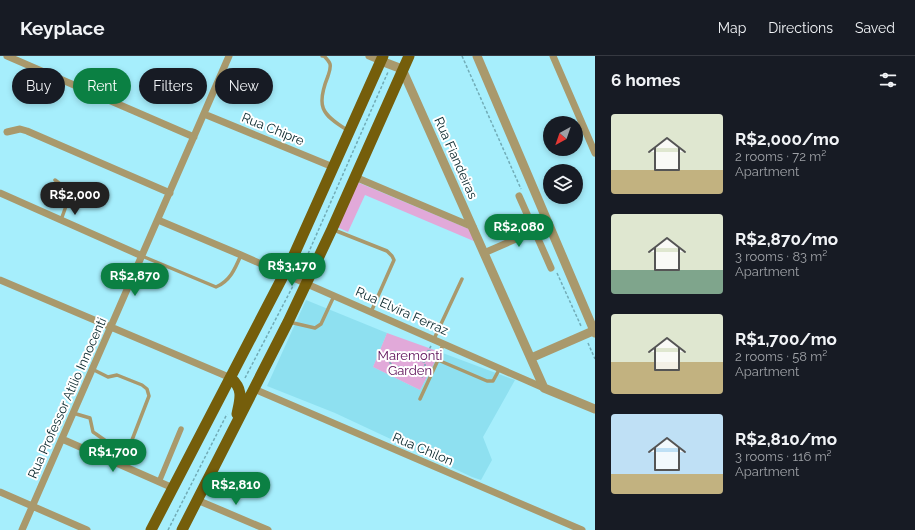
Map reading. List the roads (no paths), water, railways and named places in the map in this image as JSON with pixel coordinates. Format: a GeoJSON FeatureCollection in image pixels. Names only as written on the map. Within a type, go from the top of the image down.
{"type":"FeatureCollection","features":[{"type":"Feature","properties":{"kind":"main road"},"geometry":{"type":"LineString","coordinates":[[182,530],[288,322],[332,229],[409,56]]}},
{"type":"Feature","properties":{"kind":"main road"},"geometry":{"type":"LineString","coordinates":[[152,530],[284,274],[382,59]]}},
{"type":"Feature","properties":{"kind":"main road"},"geometry":{"type":"LineString","coordinates":[[233,375],[241,394],[236,424]]}},
{"type":"Feature","properties":{"kind":"street"},"geometry":{"type":"LineString","coordinates":[[6,56],[194,137]]}},
{"type":"Feature","properties":{"kind":"street","name":"Rua Professor Atílio Innocenti"},"geometry":{"type":"LineString","coordinates":[[22,530],[230,56]]}},
{"type":"Feature","properties":{"kind":"street"},"geometry":{"type":"LineString","coordinates":[[369,56],[382,59],[402,70]]}},
{"type":"Feature","properties":{"kind":"street"},"geometry":{"type":"LineString","coordinates":[[477,56],[595,331],[531,358]]}},
{"type":"Feature","properties":{"kind":"street"},"geometry":{"type":"LineString","coordinates":[[553,56],[595,153]]}},
{"type":"Feature","properties":{"kind":"street","name":"Rua Fiandeiras"},"geometry":{"type":"LineString","coordinates":[[402,70],[544,388]]}},
{"type":"Feature","properties":{"kind":"street","name":"Rua Chipre"},"geometry":{"type":"LineString","coordinates":[[204,114],[333,167]]}},
{"type":"Feature","properties":{"kind":"street"},"geometry":{"type":"LineString","coordinates":[[7,132],[20,129],[27,131],[170,192]]}},
{"type":"Feature","properties":{"kind":"street"},"geometry":{"type":"LineString","coordinates":[[355,177],[473,227]]}},
{"type":"Feature","properties":{"kind":"street"},"geometry":{"type":"LineString","coordinates":[[0,193],[142,256]]}},
{"type":"Feature","properties":{"kind":"street"},"geometry":{"type":"LineString","coordinates":[[519,196],[550,268]]}},
{"type":"Feature","properties":{"kind":"street","name":"Rua Elvira Ferraz"},"geometry":{"type":"LineString","coordinates":[[158,220],[242,255],[544,388],[594,408]]}},
{"type":"Feature","properties":{"kind":"street"},"geometry":{"type":"LineString","coordinates":[[484,253],[534,231]]}},
{"type":"Feature","properties":{"kind":"street"},"geometry":{"type":"LineString","coordinates":[[0,280],[111,327],[233,375]]}},
{"type":"Feature","properties":{"kind":"street","name":"Rua Chilon"},"geometry":{"type":"LineString","coordinates":[[256,385],[582,530]]}},
{"type":"Feature","properties":{"kind":"street"},"geometry":{"type":"LineString","coordinates":[[159,482],[181,429]]}},
{"type":"Feature","properties":{"kind":"street"},"geometry":{"type":"LineString","coordinates":[[62,439],[173,488]]}},
{"type":"Feature","properties":{"kind":"street"},"geometry":{"type":"LineString","coordinates":[[0,492],[87,530]]}},
{"type":"Feature","properties":{"kind":"street"},"geometry":{"type":"LineString","coordinates":[[197,500],[268,530]]}},
{"type":"Feature","properties":{"kind":"lane"},"geometry":{"type":"LineString","coordinates":[[322,56],[324,56],[330,64],[330,70],[325,82],[321,104],[324,112],[332,121],[349,132]]}},
{"type":"Feature","properties":{"kind":"lane"},"geometry":{"type":"LineString","coordinates":[[55,180],[68,190],[70,195],[61,220]]}},
{"type":"Feature","properties":{"kind":"lane"},"geometry":{"type":"LineString","coordinates":[[332,229],[387,250],[394,260],[371,312]]}},
{"type":"Feature","properties":{"kind":"lane"},"geometry":{"type":"LineString","coordinates":[[142,256],[216,287],[224,284],[231,276],[242,255]]}},
{"type":"Feature","properties":{"kind":"lane"},"geometry":{"type":"LineString","coordinates":[[434,339],[462,279]]}},
{"type":"Feature","properties":{"kind":"lane"},"geometry":{"type":"LineString","coordinates":[[288,322],[315,328],[321,324],[334,296]]}},
{"type":"Feature","properties":{"kind":"lane"},"geometry":{"type":"LineString","coordinates":[[420,399],[444,343]]}},
{"type":"Feature","properties":{"kind":"lane"},"geometry":{"type":"LineString","coordinates":[[438,360],[487,381],[493,381],[500,368]]}},
{"type":"Feature","properties":{"kind":"lane"},"geometry":{"type":"LineString","coordinates":[[73,413],[90,418],[94,432],[106,441],[122,447],[129,444],[132,440],[149,396],[147,389],[129,379],[117,375],[108,377],[92,369]]}},
{"type":"Feature","properties":{"kind":"park label","name":"Maremonti Garden"},"geometry":{"type":"Point","coordinates":[410,362]}}]}
